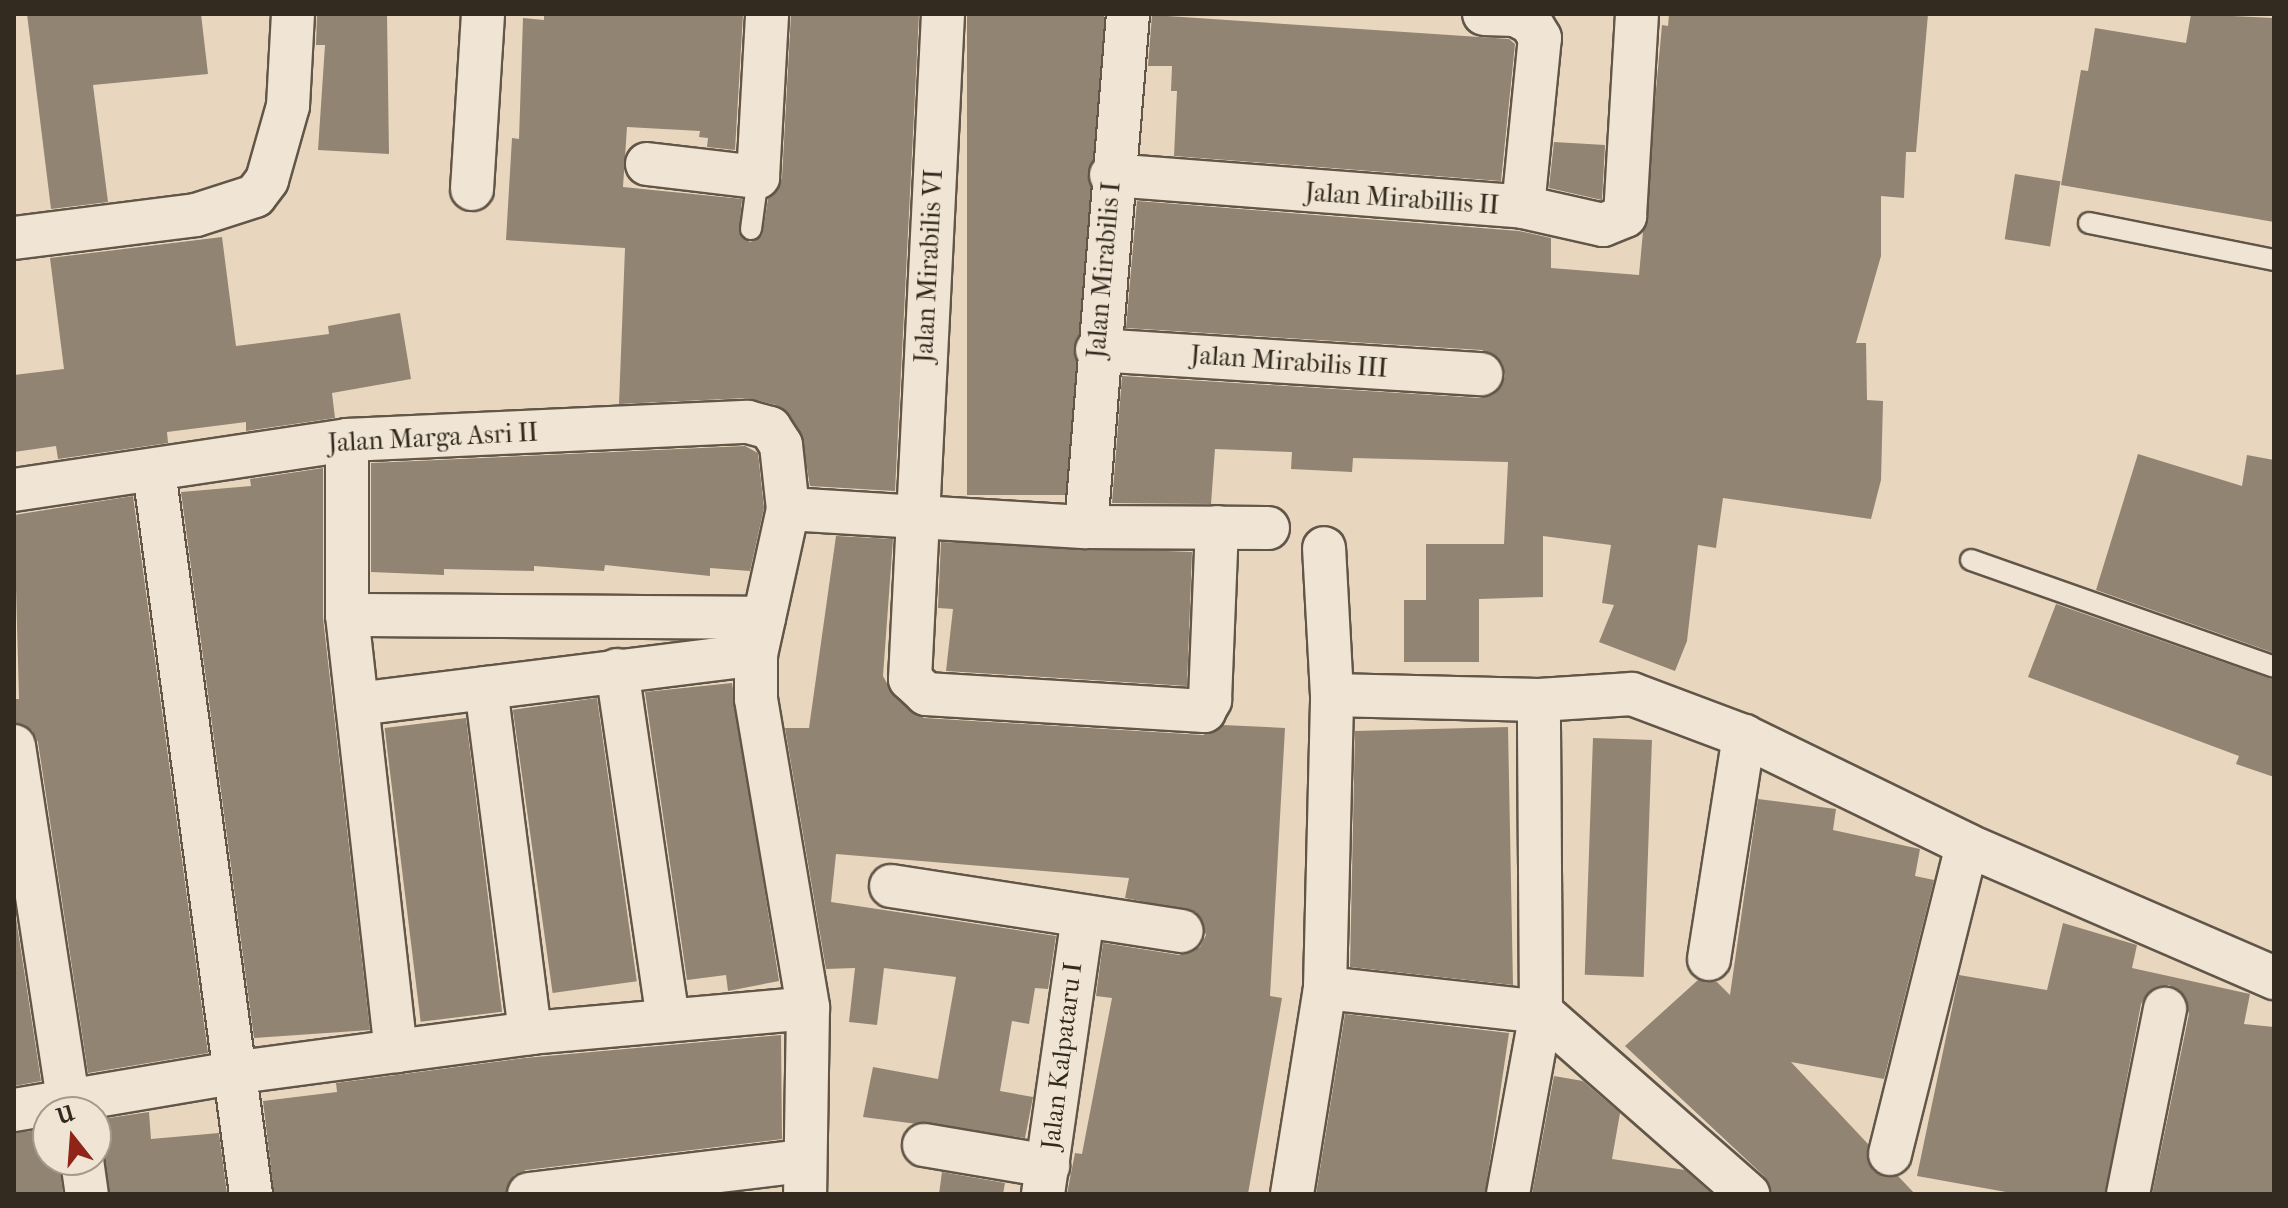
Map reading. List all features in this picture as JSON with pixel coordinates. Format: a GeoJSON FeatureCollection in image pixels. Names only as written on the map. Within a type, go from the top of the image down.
{"type":"FeatureCollection","features":[{"type":"Feature","properties":{"kind":"street"},"geometry":{"type":"LineString","coordinates":[[14,238],[196,215],[255,196],[267,180],[288,106],[293,14]]}},
{"type":"Feature","properties":{"kind":"street"},"geometry":{"type":"LineString","coordinates":[[472,189],[483,14]]}},
{"type":"Feature","properties":{"kind":"street"},"geometry":{"type":"LineString","coordinates":[[647,164],[758,177],[767,14]]}},
{"type":"Feature","properties":{"kind":"street","name":"Jalan Mirabilis VI"},"geometry":{"type":"LineString","coordinates":[[943,14],[915,517],[910,679],[916,689],[1191,715],[1204,711],[1210,700],[1217,527]]}},
{"type":"Feature","properties":{"kind":"street","name":"Jalan Mirabilis I"},"geometry":{"type":"LineString","coordinates":[[1086,527],[1111,175],[1128,14]]}},
{"type":"Feature","properties":{"kind":"street","name":"Jalan Mirabillis II"},"geometry":{"type":"LineString","coordinates":[[1111,175],[1523,207],[1540,38],[1531,23],[1515,15],[1484,14]]}},
{"type":"Feature","properties":{"kind":"street"},"geometry":{"type":"LineString","coordinates":[[1523,207],[1603,225],[1625,216],[1637,14]]}},
{"type":"Feature","properties":{"kind":"street","name":"Jalan Mirabilis III"},"geometry":{"type":"LineString","coordinates":[[1097,350],[1481,374]]}},
{"type":"Feature","properties":{"kind":"street","name":"Jalan Marga Asri II"},"geometry":{"type":"LineString","coordinates":[[14,490],[347,440],[748,422],[770,428],[781,445],[788,509],[760,636],[756,699],[808,1008],[804,1178]]}},
{"type":"Feature","properties":{"kind":"street"},"geometry":{"type":"LineString","coordinates":[[347,440],[347,615],[396,1051]]}},
{"type":"Feature","properties":{"kind":"street"},"geometry":{"type":"LineString","coordinates":[[154,471],[232,1073],[251,1194]]}},
{"type":"Feature","properties":{"kind":"street"},"geometry":{"type":"LineString","coordinates":[[788,509],[1086,527],[1268,528]]}},
{"type":"Feature","properties":{"kind":"street"},"geometry":{"type":"LineString","coordinates":[[1292,1194],[1325,988],[1332,695],[1324,548]]}},
{"type":"Feature","properties":{"kind":"street"},"geometry":{"type":"LineString","coordinates":[[347,615],[760,636]]}},
{"type":"Feature","properties":{"kind":"street"},"geometry":{"type":"LineString","coordinates":[[357,704],[617,670],[760,636]]}},
{"type":"Feature","properties":{"kind":"street"},"geometry":{"type":"LineString","coordinates":[[617,670],[668,1018]]}},
{"type":"Feature","properties":{"kind":"street"},"geometry":{"type":"LineString","coordinates":[[486,688],[530,1033]]}},
{"type":"Feature","properties":{"kind":"street"},"geometry":{"type":"LineString","coordinates":[[1332,695],[1539,700],[1632,694],[1744,736],[1967,845],[2274,978]]}},
{"type":"Feature","properties":{"kind":"street"},"geometry":{"type":"LineString","coordinates":[[1508,1194],[1541,1012],[1539,700]]}},
{"type":"Feature","properties":{"kind":"street"},"geometry":{"type":"LineString","coordinates":[[1709,959],[1744,736]]}},
{"type":"Feature","properties":{"kind":"street"},"geometry":{"type":"LineString","coordinates":[[14,746],[66,1096]]}},
{"type":"Feature","properties":{"kind":"street"},"geometry":{"type":"LineString","coordinates":[[1890,1154],[1967,845]]}},
{"type":"Feature","properties":{"kind":"street"},"geometry":{"type":"LineString","coordinates":[[891,886],[1182,931]]}},
{"type":"Feature","properties":{"kind":"street","name":"Jalan Kalpataru I"},"geometry":{"type":"LineString","coordinates":[[1045,1180],[1083,917]]}},
{"type":"Feature","properties":{"kind":"street"},"geometry":{"type":"LineString","coordinates":[[1325,988],[1541,1012],[1738,1189]]}},
{"type":"Feature","properties":{"kind":"street"},"geometry":{"type":"LineString","coordinates":[[112,1098],[232,1073],[530,1033],[668,1018],[808,1008]]}},
{"type":"Feature","properties":{"kind":"street"},"geometry":{"type":"LineString","coordinates":[[2128,1194],[2165,1009]]}},
{"type":"Feature","properties":{"kind":"street"},"geometry":{"type":"LineString","coordinates":[[924,1145],[1045,1180]]}},
{"type":"Feature","properties":{"kind":"street"},"geometry":{"type":"LineString","coordinates":[[529,1194],[804,1178]]}},
{"type":"Feature","properties":{"kind":"lane"},"geometry":{"type":"LineString","coordinates":[[751,229],[758,177]]}},
{"type":"Feature","properties":{"kind":"lane"},"geometry":{"type":"LineString","coordinates":[[2089,223],[2274,260]]}},
{"type":"Feature","properties":{"kind":"lane"},"geometry":{"type":"LineString","coordinates":[[1971,560],[2274,667]]}},
{"type":"Feature","properties":{"kind":"building"},"geometry":{"type":"Polygon","coordinates":[[[27,14],[201,14],[208,74],[93,85],[108,202],[51,209],[27,14]]]}},
{"type":"Feature","properties":{"kind":"building"},"geometry":{"type":"Polygon","coordinates":[[[317,14],[387,14],[389,154],[318,150],[325,45],[316,45],[317,14]]]}},
{"type":"Feature","properties":{"kind":"building"},"geometry":{"type":"Polygon","coordinates":[[[544,14],[743,14],[735,150],[707,147],[708,138],[699,137],[700,131],[627,127],[623,187],[742,199],[739,233],[750,242],[762,236],[768,199],[782,178],[791,14],[919,14],[895,491],[810,486],[801,433],[776,405],[747,398],[619,404],[625,248],[506,240],[512,138],[519,139],[523,18],[544,20],[544,14]]]}},
{"type":"Feature","properties":{"kind":"building"},"geometry":{"type":"Polygon","coordinates":[[[967,14],[1104,14],[1104,495],[967,495],[967,14]]]}},
{"type":"Feature","properties":{"kind":"building"},"geometry":{"type":"Polygon","coordinates":[[[1669,14],[1928,14],[1916,152],[1906,152],[1904,198],[1881,196],[1881,256],[1856,343],[1866,343],[1867,400],[1883,401],[1881,480],[1871,519],[1723,498],[1716,548],[1698,545],[1687,641],[1675,671],[1599,642],[1614,605],[1602,603],[1611,545],[1543,536],[1543,597],[1479,599],[1479,662],[1404,662],[1404,600],[1426,600],[1426,544],[1504,544],[1508,462],[1353,458],[1352,472],[1291,469],[1292,452],[1215,449],[1211,504],[1112,503],[1122,376],[1480,398],[1492,395],[1505,376],[1502,363],[1482,350],[1126,328],[1137,201],[1519,231],[1551,238],[1551,268],[1639,275],[1662,25],[1668,26],[1669,14]]]}},
{"type":"Feature","properties":{"kind":"building"},"geometry":{"type":"Polygon","coordinates":[[[2191,14],[2274,18],[2274,222],[2061,185],[2081,70],[2088,71],[2095,28],[2186,43],[2191,14]]]}},
{"type":"Feature","properties":{"kind":"building"},"geometry":{"type":"Polygon","coordinates":[[[1152,15],[1509,39],[1515,44],[1501,181],[1174,156],[1177,91],[1171,91],[1172,66],[1148,66],[1152,15]]]}},
{"type":"Feature","properties":{"kind":"building"},"geometry":{"type":"Polygon","coordinates":[[[1554,142],[1605,145],[1602,200],[1549,188],[1554,142]]]}},
{"type":"Feature","properties":{"kind":"building"},"geometry":{"type":"Polygon","coordinates":[[[2015,174],[2060,181],[2050,246],[2005,239],[2015,174]]]}},
{"type":"Feature","properties":{"kind":"building"},"geometry":{"type":"Polygon","coordinates":[[[222,237],[236,346],[329,334],[328,326],[400,313],[411,379],[332,393],[335,418],[246,431],[246,422],[167,432],[168,443],[58,459],[56,446],[14,452],[14,375],[64,369],[50,258],[222,237]]]}},
{"type":"Feature","properties":{"kind":"building"},"geometry":{"type":"Polygon","coordinates":[[[745,446],[758,453],[764,508],[750,571],[710,568],[710,576],[605,565],[604,571],[534,566],[534,571],[444,569],[444,575],[371,572],[371,463],[745,446]]]}},
{"type":"Feature","properties":{"kind":"building"},"geometry":{"type":"Polygon","coordinates":[[[2138,454],[2242,486],[2247,455],[2274,460],[2274,653],[2096,590],[2138,454]]]}},
{"type":"Feature","properties":{"kind":"building"},"geometry":{"type":"Polygon","coordinates":[[[323,468],[323,618],[370,1030],[254,1038],[181,492],[251,486],[250,479],[323,468]]]}},
{"type":"Feature","properties":{"kind":"building"},"geometry":{"type":"Polygon","coordinates":[[[133,496],[208,1053],[88,1073],[38,742],[32,730],[14,723],[14,699],[19,699],[14,515],[133,496]]]}},
{"type":"Feature","properties":{"kind":"building"},"geometry":{"type":"Polygon","coordinates":[[[836,536],[893,539],[883,676],[894,696],[924,718],[1203,735],[1223,725],[1285,728],[1270,996],[1282,998],[1248,1194],[1067,1194],[1075,1153],[1082,1154],[1112,998],[1096,996],[1103,943],[1179,955],[1200,947],[1206,935],[1196,912],[1125,898],[1129,878],[836,854],[831,902],[1056,936],[1048,989],[1035,988],[1029,1024],[1012,1021],[1000,1091],[1033,1097],[1025,1138],[863,1117],[873,1067],[938,1079],[956,977],[884,968],[877,1025],[849,1022],[855,968],[826,969],[785,728],[809,728],[836,536]]]}},
{"type":"Feature","properties":{"kind":"building"},"geometry":{"type":"Polygon","coordinates":[[[941,542],[1192,552],[1187,686],[946,671],[953,609],[938,608],[941,542]]]}},
{"type":"Feature","properties":{"kind":"building"},"geometry":{"type":"Polygon","coordinates":[[[2056,604],[2274,680],[2274,777],[2236,764],[2239,756],[2028,677],[2056,604]]]}},
{"type":"Feature","properties":{"kind":"building"},"geometry":{"type":"Polygon","coordinates":[[[732,683],[779,981],[728,991],[726,975],[687,980],[645,692],[732,683]]]}},
{"type":"Feature","properties":{"kind":"building"},"geometry":{"type":"Polygon","coordinates":[[[597,698],[637,981],[553,993],[513,710],[597,698]]]}},
{"type":"Feature","properties":{"kind":"building"},"geometry":{"type":"Polygon","coordinates":[[[466,718],[502,1012],[421,1022],[385,728],[466,718]]]}},
{"type":"Feature","properties":{"kind":"building"},"geometry":{"type":"Polygon","coordinates":[[[1508,727],[1513,985],[1350,967],[1355,731],[1508,727]]]}},
{"type":"Feature","properties":{"kind":"building"},"geometry":{"type":"Polygon","coordinates":[[[1593,738],[1652,740],[1644,977],[1585,975],[1593,738]]]}},
{"type":"Feature","properties":{"kind":"building"},"geometry":{"type":"Polygon","coordinates":[[[1758,799],[1836,809],[1833,830],[1920,849],[1915,876],[1934,880],[1884,1079],[1791,1062],[1868,1144],[1873,1171],[1898,1176],[1915,1194],[1771,1194],[1764,1176],[1625,1046],[1698,980],[1717,982],[1730,995],[1758,799]]]}},
{"type":"Feature","properties":{"kind":"building"},"geometry":{"type":"Polygon","coordinates":[[[14,905],[41,1081],[14,1086],[14,905]]]}},
{"type":"Feature","properties":{"kind":"building"},"geometry":{"type":"Polygon","coordinates":[[[2063,923],[2137,945],[2132,968],[2250,994],[2244,1024],[2274,1027],[2274,1194],[2152,1194],[2189,1014],[2181,992],[2169,985],[2148,993],[2141,1004],[2105,1194],[2017,1194],[1917,1176],[1959,975],[2047,990],[2063,923]]]}},
{"type":"Feature","properties":{"kind":"building"},"geometry":{"type":"Polygon","coordinates":[[[1345,1014],[1509,1033],[1485,1194],[1316,1194],[1345,1014]]]}},
{"type":"Feature","properties":{"kind":"building"},"geometry":{"type":"Polygon","coordinates":[[[781,1035],[782,1139],[526,1170],[514,1175],[505,1194],[274,1194],[263,1101],[337,1092],[336,1083],[525,1058],[781,1035]]]}},
{"type":"Feature","properties":{"kind":"building"},"geometry":{"type":"Polygon","coordinates":[[[1554,1076],[1583,1081],[1620,1113],[1612,1159],[1685,1170],[1712,1194],[1532,1194],[1554,1076]]]}},
{"type":"Feature","properties":{"kind":"building"},"geometry":{"type":"Polygon","coordinates":[[[149,1112],[151,1139],[219,1133],[227,1194],[110,1194],[107,1176],[112,1176],[112,1118],[149,1112]]]}},
{"type":"Feature","properties":{"kind":"building"},"geometry":{"type":"Polygon","coordinates":[[[32,1131],[32,1176],[61,1176],[63,1194],[14,1194],[14,1133],[32,1131]]]}},
{"type":"Feature","properties":{"kind":"building"},"geometry":{"type":"Polygon","coordinates":[[[942,1172],[1005,1183],[1003,1194],[939,1194],[942,1172]]]}}]}
